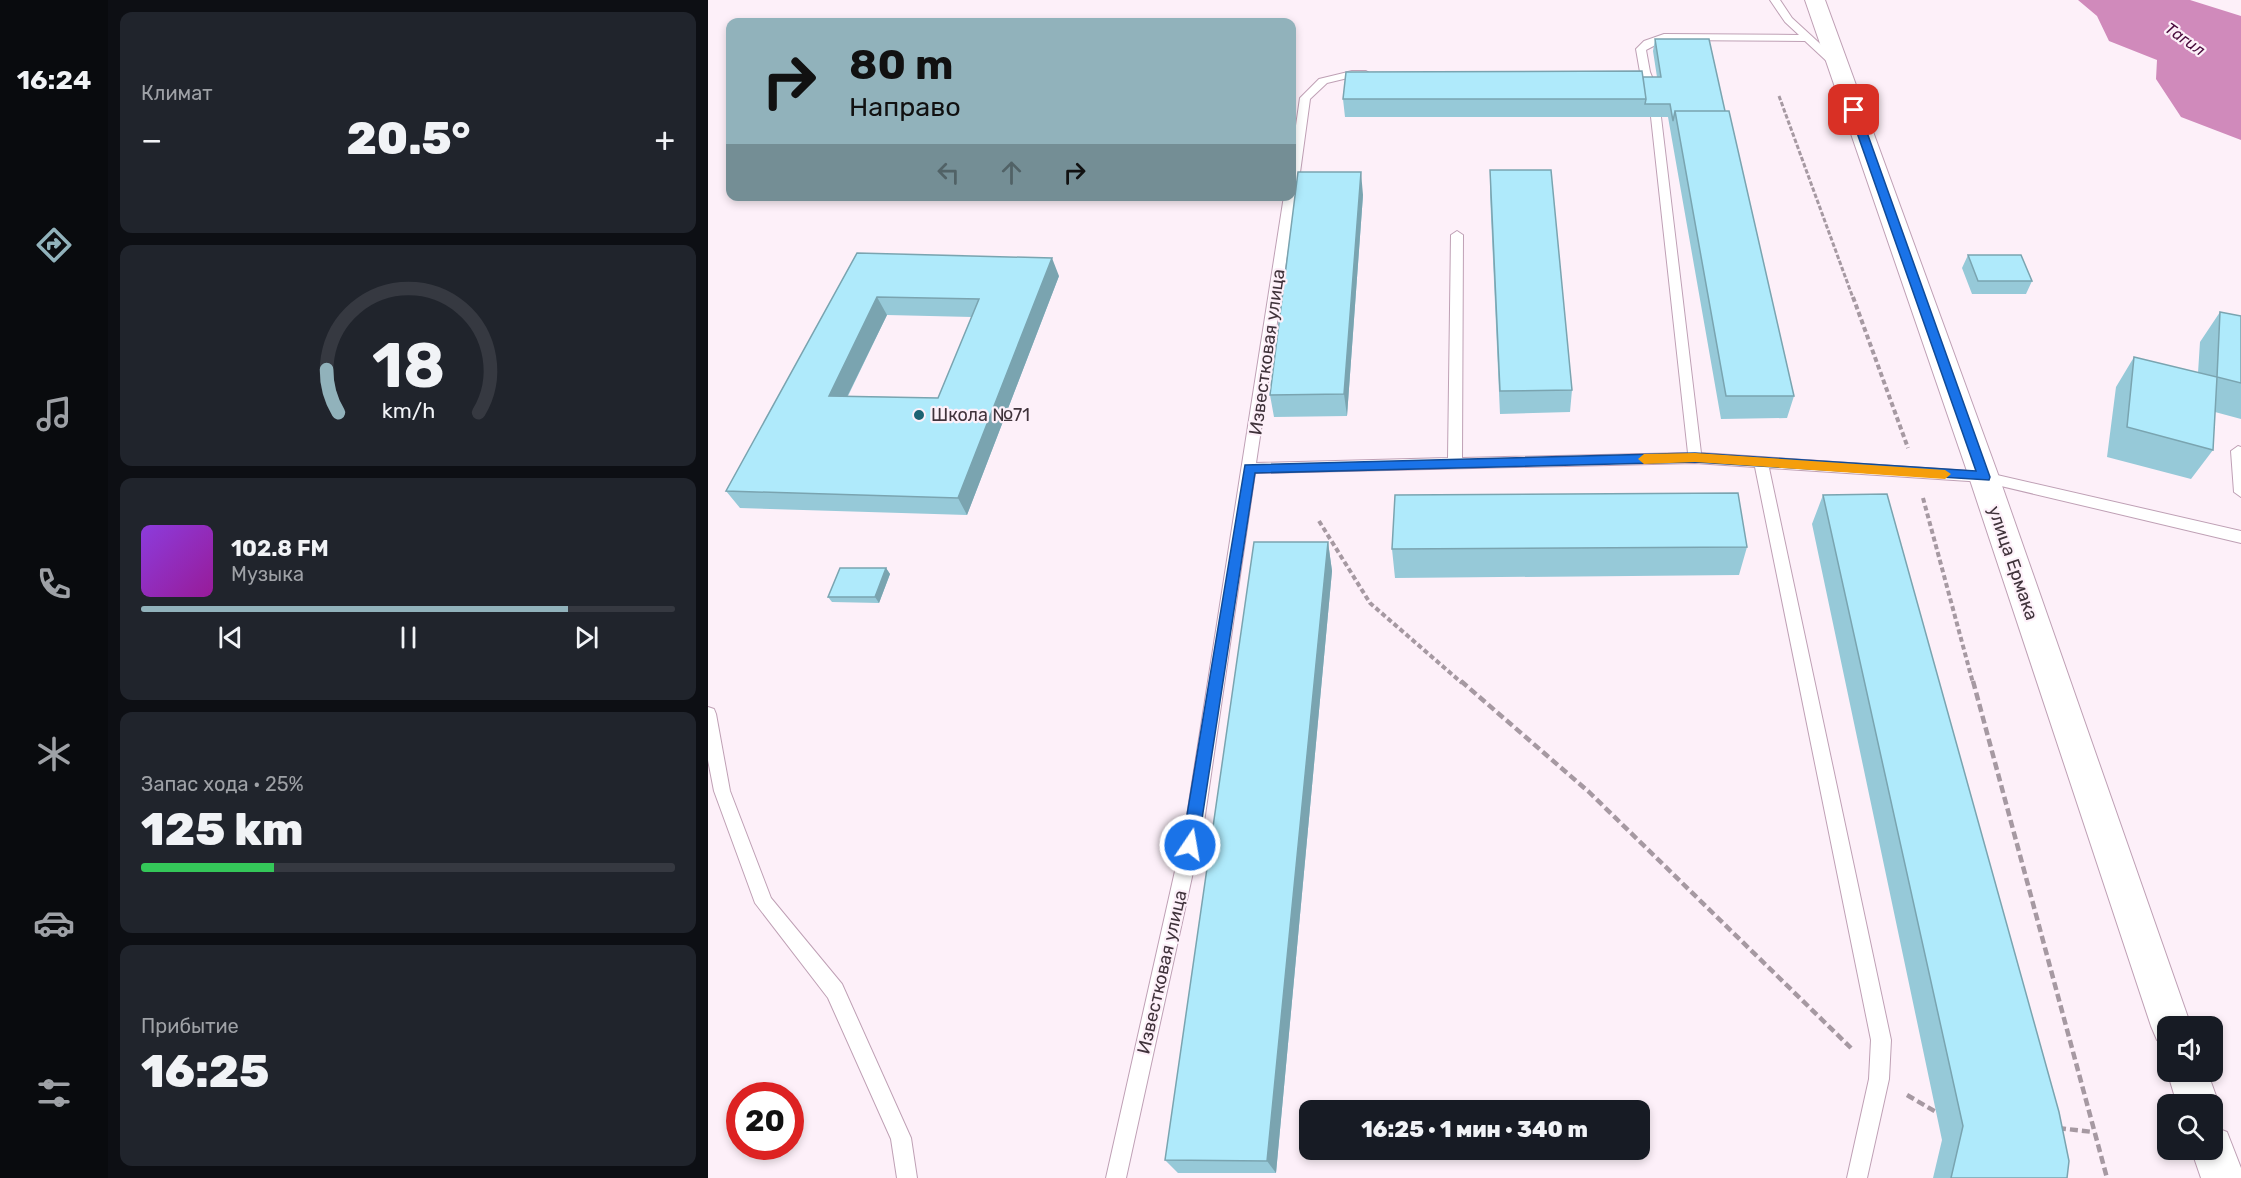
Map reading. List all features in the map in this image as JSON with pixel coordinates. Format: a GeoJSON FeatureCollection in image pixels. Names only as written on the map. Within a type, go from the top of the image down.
{"type":"FeatureCollection","features":[{"type":"Feature","properties":{"kind":"street","name":"улица Ермака"},"geometry":{"type":"LineString","coordinates":[[1815,0],[1984,477],[2168,1016]]}},
{"type":"Feature","properties":{"kind":"street"},"geometry":{"type":"LineString","coordinates":[[2217,1160],[2223,1178]]}},
{"type":"Feature","properties":{"kind":"lane"},"geometry":{"type":"LineString","coordinates":[[1775,0],[1788,20],[1838,66]]}},
{"type":"Feature","properties":{"kind":"lane"},"geometry":{"type":"LineString","coordinates":[[1652,89],[1645,72],[1641,49],[1648,43],[1664,38],[1808,38]]}},
{"type":"Feature","properties":{"kind":"lane"},"geometry":{"type":"LineString","coordinates":[[1633,72],[1645,72]]}},
{"type":"Feature","properties":{"kind":"lane"},"geometry":{"type":"LineString","coordinates":[[1296,160],[1305,98],[1323,81],[1353,74],[1376,74]]}},
{"type":"Feature","properties":{"kind":"lane"},"geometry":{"type":"LineString","coordinates":[[1656,117],[1695,458]]}},
{"type":"Feature","properties":{"kind":"lane","name":"Известковая улица"},"geometry":{"type":"LineString","coordinates":[[1116,1178],[1195,822],[1289,201]]}},
{"type":"Feature","properties":{"kind":"lane"},"geometry":{"type":"LineString","coordinates":[[1455,463],[1457,236]]}},
{"type":"Feature","properties":{"kind":"lane"},"geometry":{"type":"LineString","coordinates":[[2241,452],[2238,451],[2241,492]]}},
{"type":"Feature","properties":{"kind":"lane"},"geometry":{"type":"LineString","coordinates":[[1250,468],[1695,458],[1984,477],[2241,537]]}},
{"type":"Feature","properties":{"kind":"lane"},"geometry":{"type":"LineString","coordinates":[[1761,463],[1881,1041],[1879,1079],[1857,1178]]}},
{"type":"Feature","properties":{"kind":"lane"},"geometry":{"type":"LineString","coordinates":[[708,714],[722,791],[764,903],[835,991],[901,1138],[907,1178]]}},
{"type":"Feature","properties":{"kind":"path"},"geometry":{"type":"LineString","coordinates":[[1779,96],[1917,473],[2107,1178]]}},
{"type":"Feature","properties":{"kind":"path"},"geometry":{"type":"LineString","coordinates":[[1319,521],[1370,603],[1589,792],[1838,1034],[1879,1079],[1936,1112]]}},
{"type":"Feature","properties":{"kind":"path"},"geometry":{"type":"LineString","coordinates":[[2045,1127],[2093,1132]]}},
{"type":"Feature","properties":{"kind":"water","name":"Тагил"},"geometry":{"type":"Polygon","coordinates":[[[2078,0],[2190,0],[2241,16],[2241,140],[2181,117],[2156,79],[2157,60],[2109,41],[2097,16],[2078,0]]]}},
{"type":"Feature","properties":{"kind":"building"},"geometry":{"type":"Polygon","coordinates":[[[1655,39],[1709,39],[1725,111],[1675,111],[1673,121],[1670,104],[1645,104],[1643,77],[1661,77],[1655,39]]]}},
{"type":"Feature","properties":{"kind":"building"},"geometry":{"type":"Polygon","coordinates":[[[1642,71],[1646,99],[1343,99],[1346,72],[1642,71]]]}},
{"type":"Feature","properties":{"kind":"building"},"geometry":{"type":"Polygon","coordinates":[[[1675,111],[1729,111],[1794,396],[1726,396],[1675,111]]]}},
{"type":"Feature","properties":{"kind":"building"},"geometry":{"type":"Polygon","coordinates":[[[1490,170],[1551,170],[1572,390],[1500,391],[1490,170]]]}},
{"type":"Feature","properties":{"kind":"building"},"geometry":{"type":"Polygon","coordinates":[[[1298,172],[1361,172],[1344,394],[1270,395],[1298,172]]]}},
{"type":"Feature","properties":{"kind":"building"},"geometry":{"type":"Polygon","coordinates":[[[857,253],[1052,258],[958,498],[726,491],[857,253]],[[877,297],[829,396],[938,398],[979,299],[877,297]]]}},
{"type":"Feature","properties":{"kind":"building"},"geometry":{"type":"Polygon","coordinates":[[[1968,255],[2021,255],[2032,281],[1978,281],[1968,255]]]}},
{"type":"Feature","properties":{"kind":"building"},"geometry":{"type":"Polygon","coordinates":[[[2220,312],[2241,316],[2241,383],[2217,377],[2220,312]]]}},
{"type":"Feature","properties":{"kind":"building"},"geometry":{"type":"Polygon","coordinates":[[[2134,357],[2217,377],[2213,450],[2127,427],[2134,357]]]}},
{"type":"Feature","properties":{"kind":"building"},"geometry":{"type":"Polygon","coordinates":[[[1738,493],[1747,547],[1392,549],[1395,495],[1738,493]]]}},
{"type":"Feature","properties":{"kind":"building"},"geometry":{"type":"Polygon","coordinates":[[[1887,494],[2059,1112],[2069,1161],[2067,1178],[1951,1178],[1963,1126],[1823,495],[1887,494]]]}},
{"type":"Feature","properties":{"kind":"building"},"geometry":{"type":"Polygon","coordinates":[[[1254,542],[1328,542],[1267,1161],[1165,1160],[1254,542]]]}},
{"type":"Feature","properties":{"kind":"building"},"geometry":{"type":"Polygon","coordinates":[[[840,568],[886,568],[875,597],[828,597],[840,568]]]}},
{"type":"Feature","properties":{"kind":"slow traffic"},"geometry":{"type":"LineString","coordinates":[[1644,459],[1695,458],[1945,474]]}},
{"type":"Feature","properties":{"kind":"place","name":"Школа №71"},"geometry":{"type":"Point","coordinates":[919,415]}},
{"type":"Feature","properties":{"kind":"route"},"geometry":{"type":"LineString","coordinates":[[1190,845],[1250,468],[1695,458],[1984,477],[1854,110]]}}]}
